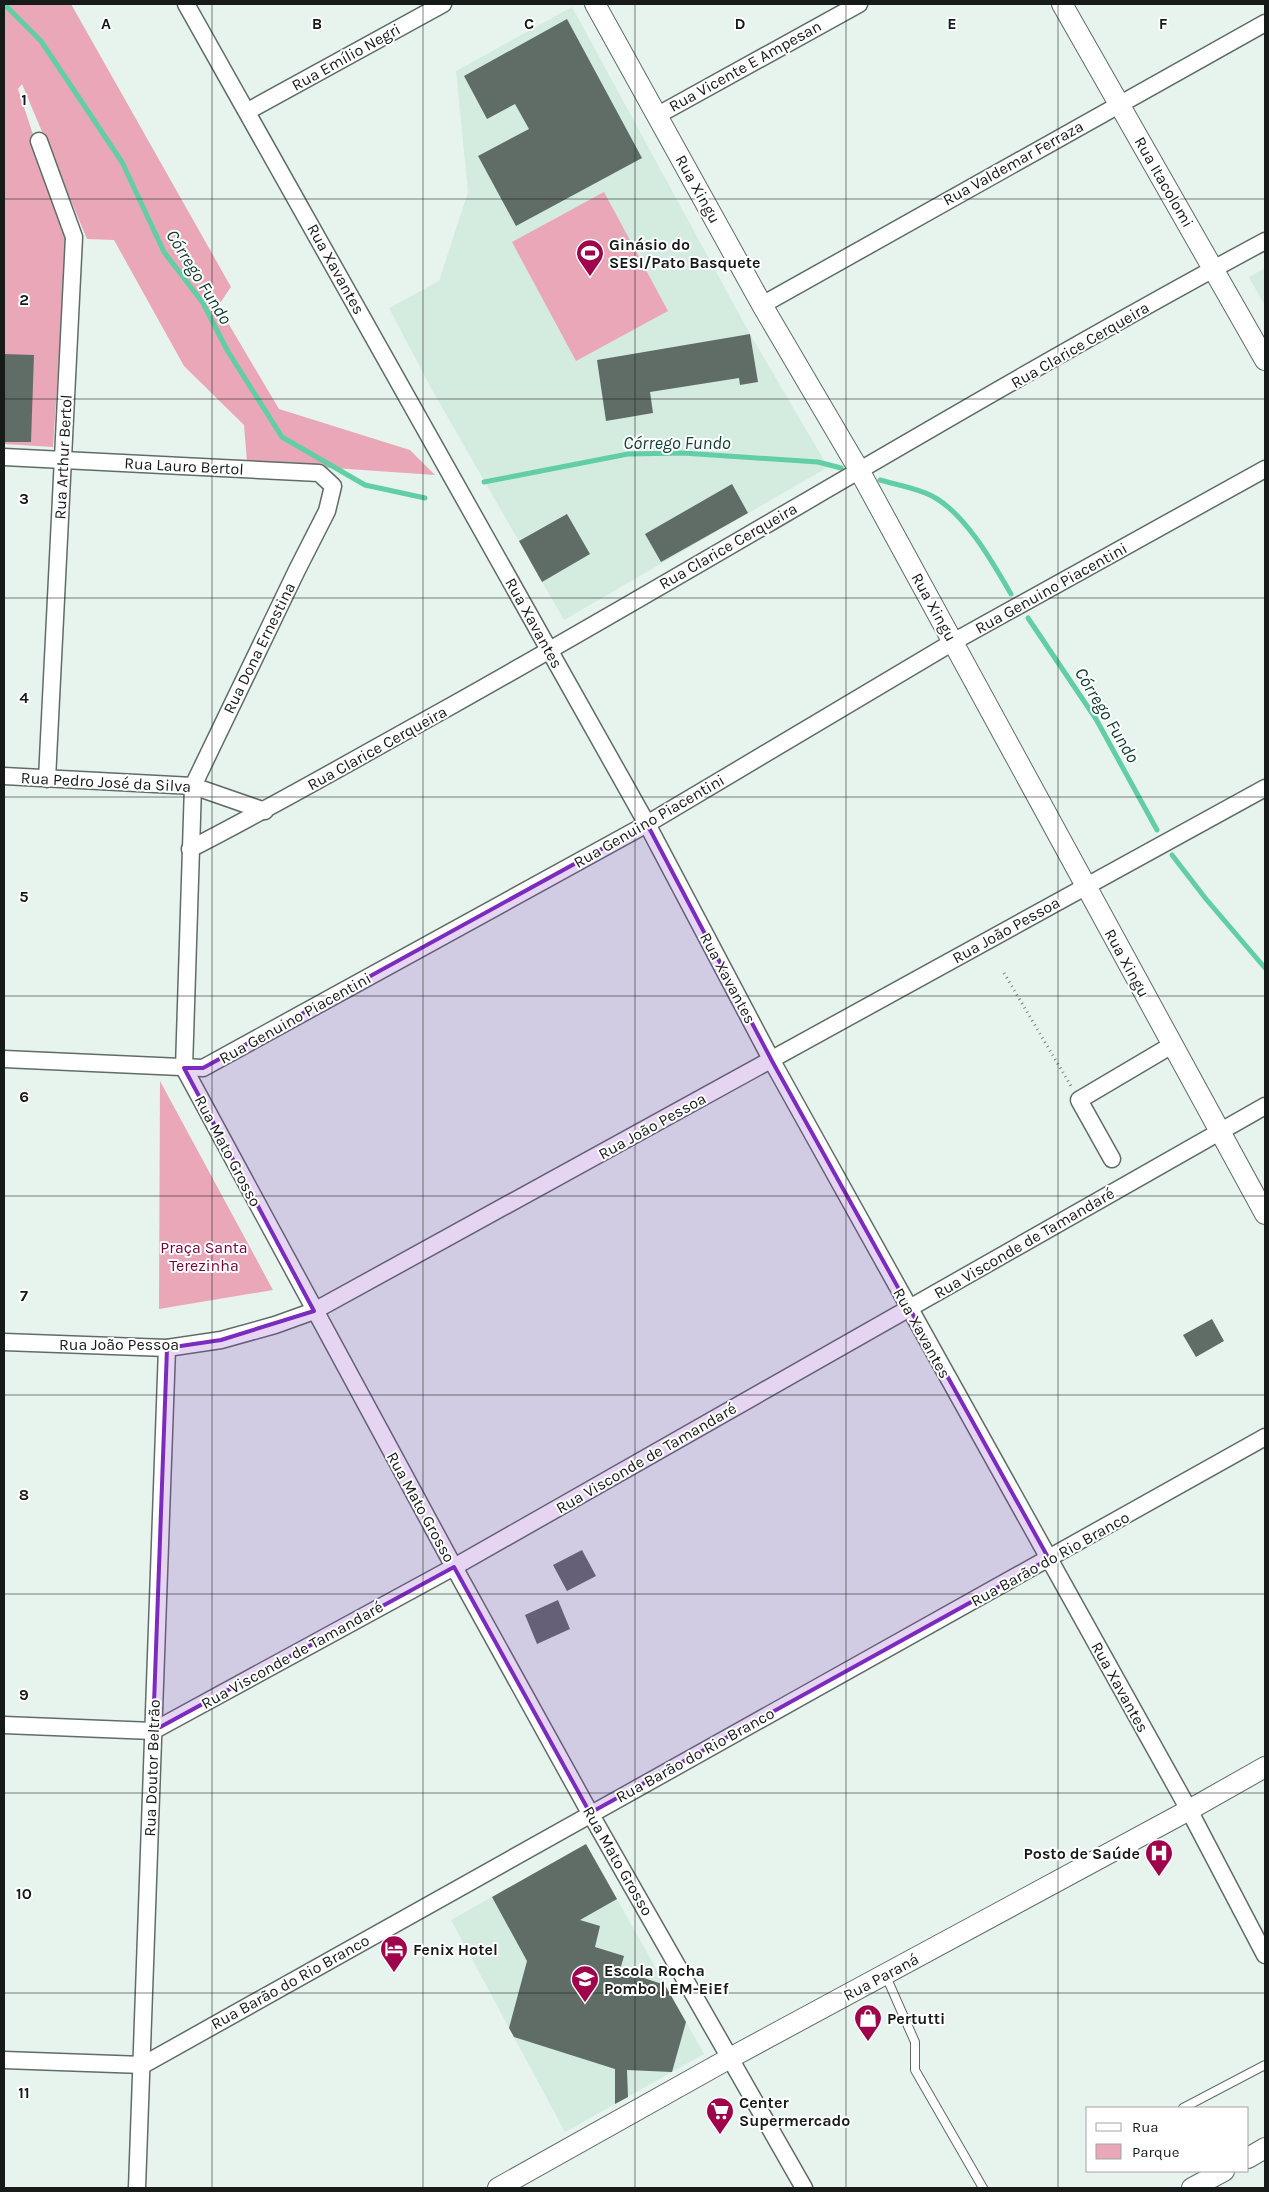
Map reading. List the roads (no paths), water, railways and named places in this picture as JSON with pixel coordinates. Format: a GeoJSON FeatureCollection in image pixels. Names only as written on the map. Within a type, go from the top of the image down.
{"type":"FeatureCollection","features":[{"type":"Feature","properties":{"kind":"street","name":"Rua Xavantes"},"geometry":{"type":"LineString","coordinates":[[186,4],[648,824],[772,1061],[1189,1810],[1265,1955]]}},
{"type":"Feature","properties":{"kind":"street","name":"Rua Emílio Negri"},"geometry":{"type":"LineString","coordinates":[[248,111],[444,4]]}},
{"type":"Feature","properties":{"kind":"street","name":"Rua Xingu"},"geometry":{"type":"LineString","coordinates":[[595,4],[658,114],[762,305],[859,470],[1265,1214]]}},
{"type":"Feature","properties":{"kind":"street","name":"Rua Vicente E Ampesan"},"geometry":{"type":"LineString","coordinates":[[658,114],[859,4]]}},
{"type":"Feature","properties":{"kind":"street","name":"Rua Itacolomi"},"geometry":{"type":"LineString","coordinates":[[1062,4],[1265,360]]}},
{"type":"Feature","properties":{"kind":"street","name":"Rua Valdemar Ferraza"},"geometry":{"type":"LineString","coordinates":[[762,305],[1265,23]]}},
{"type":"Feature","properties":{"kind":"street","name":"Rua Arthur Bertol"},"geometry":{"type":"LineString","coordinates":[[39,141],[74,236],[47,779]]}},
{"type":"Feature","properties":{"kind":"street","name":"Rua Clarice Cerqueira"},"geometry":{"type":"LineString","coordinates":[[190,849],[265,811],[549,651],[859,470],[1265,241]]}},
{"type":"Feature","properties":{"kind":"street","name":"Rua Lauro Bertol"},"geometry":{"type":"LineString","coordinates":[[4,457],[319,473],[333,486],[327,511]]}},
{"type":"Feature","properties":{"kind":"street","name":"Rua Genuino Piacentini"},"geometry":{"type":"LineString","coordinates":[[4,1059],[204,1068],[648,824],[953,642],[1265,469]]}},
{"type":"Feature","properties":{"kind":"street","name":"Rua Dona Ernestina"},"geometry":{"type":"LineString","coordinates":[[193,786],[327,511]]}},
{"type":"Feature","properties":{"kind":"street","name":"Rua Pedro José da Silva"},"geometry":{"type":"LineString","coordinates":[[4,776],[193,786],[265,811]]}},
{"type":"Feature","properties":{"kind":"street","name":"Rua Mato Grosso"},"geometry":{"type":"LineString","coordinates":[[193,786],[184,1068],[314,1311],[590,1813],[804,2188]]}},
{"type":"Feature","properties":{"kind":"street","name":"Rua João Pessoa"},"geometry":{"type":"LineString","coordinates":[[4,1342],[167,1348],[221,1340],[275,1325],[314,1311],[772,1061],[1265,788]]}},
{"type":"Feature","properties":{"kind":"street"},"geometry":{"type":"LineString","coordinates":[[1112,1159],[1079,1100],[1172,1045]]}},
{"type":"Feature","properties":{"kind":"street","name":"Rua Visconde de Tamandaré"},"geometry":{"type":"LineString","coordinates":[[153,1730],[454,1567],[1265,1106]]}},
{"type":"Feature","properties":{"kind":"street","name":"Rua Doutor Beltrão"},"geometry":{"type":"LineString","coordinates":[[137,2188],[143,2064],[167,1348]]}},
{"type":"Feature","properties":{"kind":"street","name":"Rua Barão do Rio Branco"},"geometry":{"type":"LineString","coordinates":[[143,2064],[590,1813],[1049,1560],[1265,1437]]}},
{"type":"Feature","properties":{"kind":"street"},"geometry":{"type":"LineString","coordinates":[[4,1725],[153,1730]]}},
{"type":"Feature","properties":{"kind":"street","name":"Rua Paraná"},"geometry":{"type":"LineString","coordinates":[[498,2188],[730,2058],[1265,1767]]}},
{"type":"Feature","properties":{"kind":"street"},"geometry":{"type":"LineString","coordinates":[[4,2060],[143,2064]]}},
{"type":"Feature","properties":{"kind":"street"},"geometry":{"type":"LineString","coordinates":[[1249,2157],[1265,2148]]}},
{"type":"Feature","properties":{"kind":"street"},"geometry":{"type":"LineString","coordinates":[[1192,2188],[1222,2172]]}},
{"type":"Feature","properties":{"kind":"lane"},"geometry":{"type":"LineString","coordinates":[[885,1974],[915,2042],[914,2070],[982,2188]]}},
{"type":"Feature","properties":{"kind":"lane"},"geometry":{"type":"LineString","coordinates":[[1184,2107],[1265,2065]]}},
{"type":"Feature","properties":{"kind":"waterway","name":"Córrego Fundo"},"geometry":{"type":"LineString","coordinates":[[4,4],[41,41],[122,162],[164,252],[203,303],[227,350],[282,437],[365,485],[425,498]]}},
{"type":"Feature","properties":{"kind":"waterway","name":"Córrego Fundo"},"geometry":{"type":"LineString","coordinates":[[484,482],[628,454],[683,453],[818,462],[841,468]]}},
{"type":"Feature","properties":{"kind":"waterway","name":"Córrego Fundo"},"geometry":{"type":"LineString","coordinates":[[880,480],[932,496],[956,514],[977,540],[1011,594]]}},
{"type":"Feature","properties":{"kind":"waterway","name":"Córrego Fundo"},"geometry":{"type":"LineString","coordinates":[[1028,618],[1096,719],[1157,830]]}},
{"type":"Feature","properties":{"kind":"waterway","name":"Córrego Fundo"},"geometry":{"type":"LineString","coordinates":[[1172,855],[1206,899],[1265,968]]}},
{"type":"Feature","properties":{"kind":"place","name":"Ginásio do SESI/Pato Basquete"},"geometry":{"type":"Point","coordinates":[590,277]}},
{"type":"Feature","properties":{"kind":"place","name":"Posto de Saúde"},"geometry":{"type":"Point","coordinates":[1159,1877]}},
{"type":"Feature","properties":{"kind":"place","name":"Fenix Hotel"},"geometry":{"type":"Point","coordinates":[394,1973]}},
{"type":"Feature","properties":{"kind":"place","name":"Escola Rocha Pombo | EM-EiEf"},"geometry":{"type":"Point","coordinates":[585,2003]}},
{"type":"Feature","properties":{"kind":"place","name":"Pertutti"},"geometry":{"type":"Point","coordinates":[868,2042]}},
{"type":"Feature","properties":{"kind":"place","name":"Center Supermercado"},"geometry":{"type":"Point","coordinates":[720,2135]}},
{"type":"Feature","properties":{"kind":"park label","name":"Praça Santa Terezinha"},"geometry":{"type":"Point","coordinates":[204,1256]}}]}
